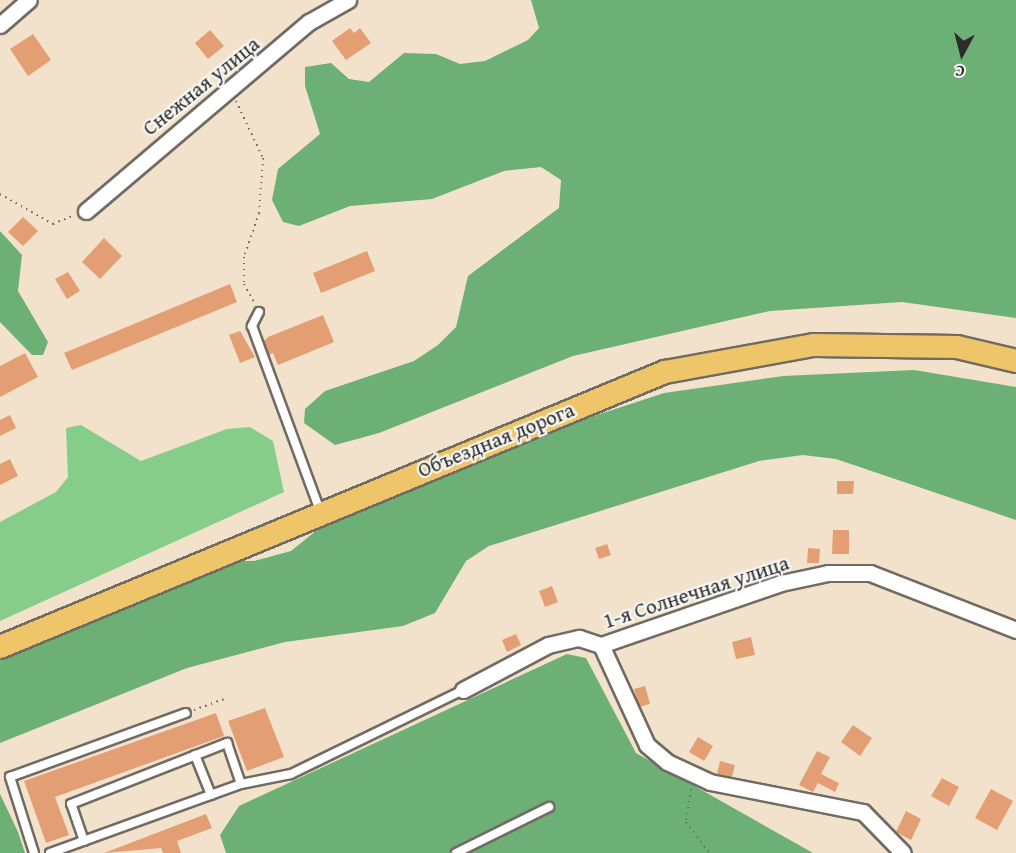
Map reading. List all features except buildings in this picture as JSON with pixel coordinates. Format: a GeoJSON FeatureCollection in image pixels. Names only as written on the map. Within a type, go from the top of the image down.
{"type":"FeatureCollection","features":[{"type":"Feature","properties":{"kind":"main road","name":"Объездная дорога"},"geometry":{"type":"LineString","coordinates":[[0,647],[320,511],[665,372],[814,345],[957,347],[1016,361]]}},
{"type":"Feature","properties":{"kind":"street"},"geometry":{"type":"LineString","coordinates":[[0,26],[29,0]]}},
{"type":"Feature","properties":{"kind":"street","name":"Снежная улица"},"geometry":{"type":"LineString","coordinates":[[86,211],[309,22],[348,0]]}},
{"type":"Feature","properties":{"kind":"street","name":"1-я Солнечная улица"},"geometry":{"type":"LineString","coordinates":[[463,690],[548,645],[579,638],[601,645],[781,583],[828,573],[870,573],[1016,630]]}},
{"type":"Feature","properties":{"kind":"street"},"geometry":{"type":"LineString","coordinates":[[601,645],[647,745],[710,782],[863,812],[903,853]]}},
{"type":"Feature","properties":{"kind":"lane"},"geometry":{"type":"LineString","coordinates":[[259,312],[252,326],[320,511]]}},
{"type":"Feature","properties":{"kind":"lane"},"geometry":{"type":"LineString","coordinates":[[50,853],[241,784],[291,774],[463,690]]}},
{"type":"Feature","properties":{"kind":"lane"},"geometry":{"type":"LineString","coordinates":[[34,853],[10,777],[186,713]]}},
{"type":"Feature","properties":{"kind":"lane"},"geometry":{"type":"LineString","coordinates":[[84,841],[71,804],[226,743],[241,784]]}},
{"type":"Feature","properties":{"kind":"lane"},"geometry":{"type":"LineString","coordinates":[[195,755],[211,795]]}},
{"type":"Feature","properties":{"kind":"lane"},"geometry":{"type":"LineString","coordinates":[[456,853],[549,807]]}},
{"type":"Feature","properties":{"kind":"path"},"geometry":{"type":"LineString","coordinates":[[231,90],[263,158],[259,213],[244,256],[244,284],[259,312]]}},
{"type":"Feature","properties":{"kind":"path"},"geometry":{"type":"LineString","coordinates":[[0,194],[53,224],[86,211]]}},
{"type":"Feature","properties":{"kind":"path"},"geometry":{"type":"LineString","coordinates":[[186,713],[224,699]]}},
{"type":"Feature","properties":{"kind":"path"},"geometry":{"type":"LineString","coordinates":[[690,772],[686,822],[709,853]]}},
{"type":"Feature","properties":{"kind":"green space"},"geometry":{"type":"Polygon","coordinates":[[[531,0],[1016,0],[1016,318],[902,302],[770,311],[573,356],[379,433],[335,445],[304,423],[305,409],[325,391],[414,361],[438,345],[456,327],[468,276],[559,208],[561,180],[541,167],[504,171],[432,199],[350,206],[299,226],[283,222],[272,200],[278,169],[320,134],[305,86],[305,67],[331,63],[349,79],[369,82],[404,53],[436,54],[460,64],[485,61],[528,40],[539,28],[531,0]]]}},
{"type":"Feature","properties":{"kind":"green space"},"geometry":{"type":"Polygon","coordinates":[[[0,231],[22,255],[18,291],[48,342],[43,355],[32,355],[0,322],[0,231]]]}},
{"type":"Feature","properties":{"kind":"green space"},"geometry":{"type":"Polygon","coordinates":[[[914,370],[1016,387],[1016,520],[836,459],[803,455],[759,461],[489,546],[466,561],[435,613],[403,626],[285,642],[187,668],[0,743],[0,661],[221,561],[254,561],[291,551],[328,521],[551,430],[664,393],[783,376],[914,370]]]}},
{"type":"Feature","properties":{"kind":"green space"},"geometry":{"type":"Polygon","coordinates":[[[81,425],[141,461],[227,429],[250,427],[273,441],[284,492],[0,621],[0,522],[56,492],[68,477],[66,428],[81,425]]]}},
{"type":"Feature","properties":{"kind":"green space"},"geometry":{"type":"Polygon","coordinates":[[[567,654],[586,658],[636,753],[813,853],[226,853],[220,835],[239,806],[567,654]]]}},
{"type":"Feature","properties":{"kind":"green space"},"geometry":{"type":"Polygon","coordinates":[[[0,794],[18,832],[25,853],[0,853],[0,794]]]}}]}
